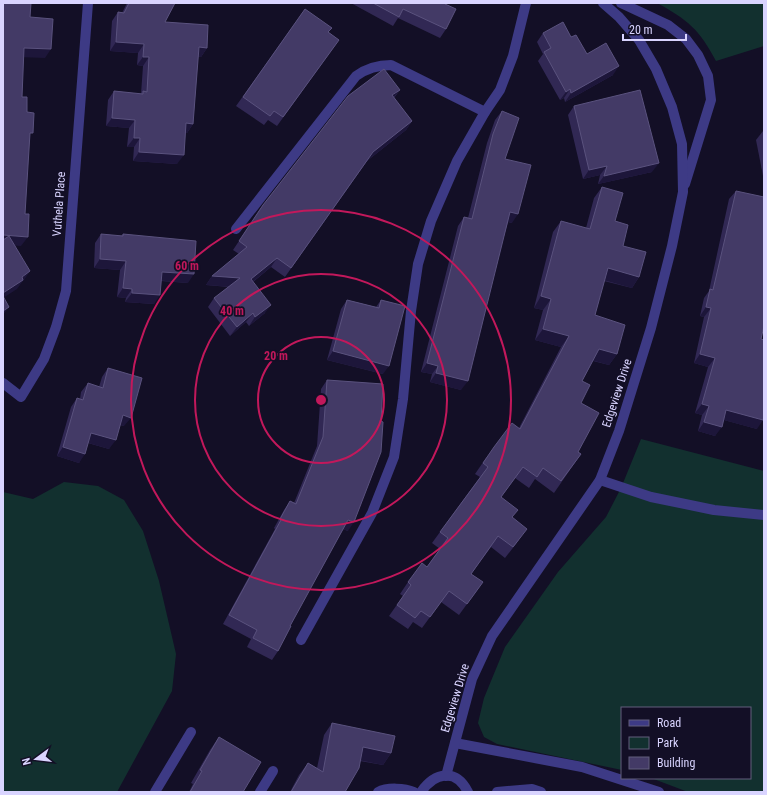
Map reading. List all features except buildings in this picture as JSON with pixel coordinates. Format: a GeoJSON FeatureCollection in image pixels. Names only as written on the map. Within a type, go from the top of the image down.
{"type":"FeatureCollection","features":[{"type":"Feature","properties":{"kind":"street","name":"Vuthela Place"},"geometry":{"type":"LineString","coordinates":[[3,383],[21,398],[44,359],[56,327],[66,291],[88,3]]}},
{"type":"Feature","properties":{"kind":"street"},"geometry":{"type":"LineString","coordinates":[[301,640],[372,513],[394,457],[403,400],[411,311],[418,264],[431,221],[457,161],[485,112],[500,90],[513,56],[526,3]]}},
{"type":"Feature","properties":{"kind":"street","name":"Edgeview Drive"},"geometry":{"type":"LineString","coordinates":[[446,776],[472,679],[492,636],[600,480],[619,431],[651,328],[672,246],[683,192],[682,144],[672,107],[662,82],[639,40],[620,17],[603,3]]}},
{"type":"Feature","properties":{"kind":"street"},"geometry":{"type":"LineString","coordinates":[[621,3],[668,25],[686,38],[698,55],[708,76],[711,100],[683,192]]}},
{"type":"Feature","properties":{"kind":"street"},"geometry":{"type":"LineString","coordinates":[[236,229],[356,76],[366,69],[378,65],[391,65],[485,112]]}},
{"type":"Feature","properties":{"kind":"street"},"geometry":{"type":"LineString","coordinates":[[600,480],[651,497],[714,510],[764,515]]}},
{"type":"Feature","properties":{"kind":"street"},"geometry":{"type":"LineString","coordinates":[[155,792],[191,732]]}},
{"type":"Feature","properties":{"kind":"street"},"geometry":{"type":"LineString","coordinates":[[455,743],[582,767],[659,792]]}},
{"type":"Feature","properties":{"kind":"street"},"geometry":{"type":"LineString","coordinates":[[260,792],[273,771]]}},
{"type":"Feature","properties":{"kind":"street"},"geometry":{"type":"LineString","coordinates":[[421,792],[433,778],[446,776],[457,778],[463,783],[468,792]]}},
{"type":"Feature","properties":{"kind":"street"},"geometry":{"type":"LineString","coordinates":[[378,792],[385,789],[410,790],[414,792]]}},
{"type":"Feature","properties":{"kind":"street"},"geometry":{"type":"LineString","coordinates":[[497,792],[532,789],[541,792]]}},
{"type":"Feature","properties":{"kind":"green space"},"geometry":{"type":"Polygon","coordinates":[[[657,3],[764,3],[764,46],[716,61],[704,41],[692,26],[657,3]]]}},
{"type":"Feature","properties":{"kind":"green space"},"geometry":{"type":"Polygon","coordinates":[[[641,439],[764,471],[764,792],[688,792],[654,779],[751,779],[751,707],[621,707],[621,770],[497,744],[484,737],[478,723],[484,698],[505,647],[558,572],[606,517],[621,488],[641,439]]]}},
{"type":"Feature","properties":{"kind":"green space"},"geometry":{"type":"Polygon","coordinates":[[[64,482],[98,486],[124,500],[143,531],[159,581],[176,654],[172,691],[117,792],[3,792],[3,492],[33,499],[64,482]]]}}]}
